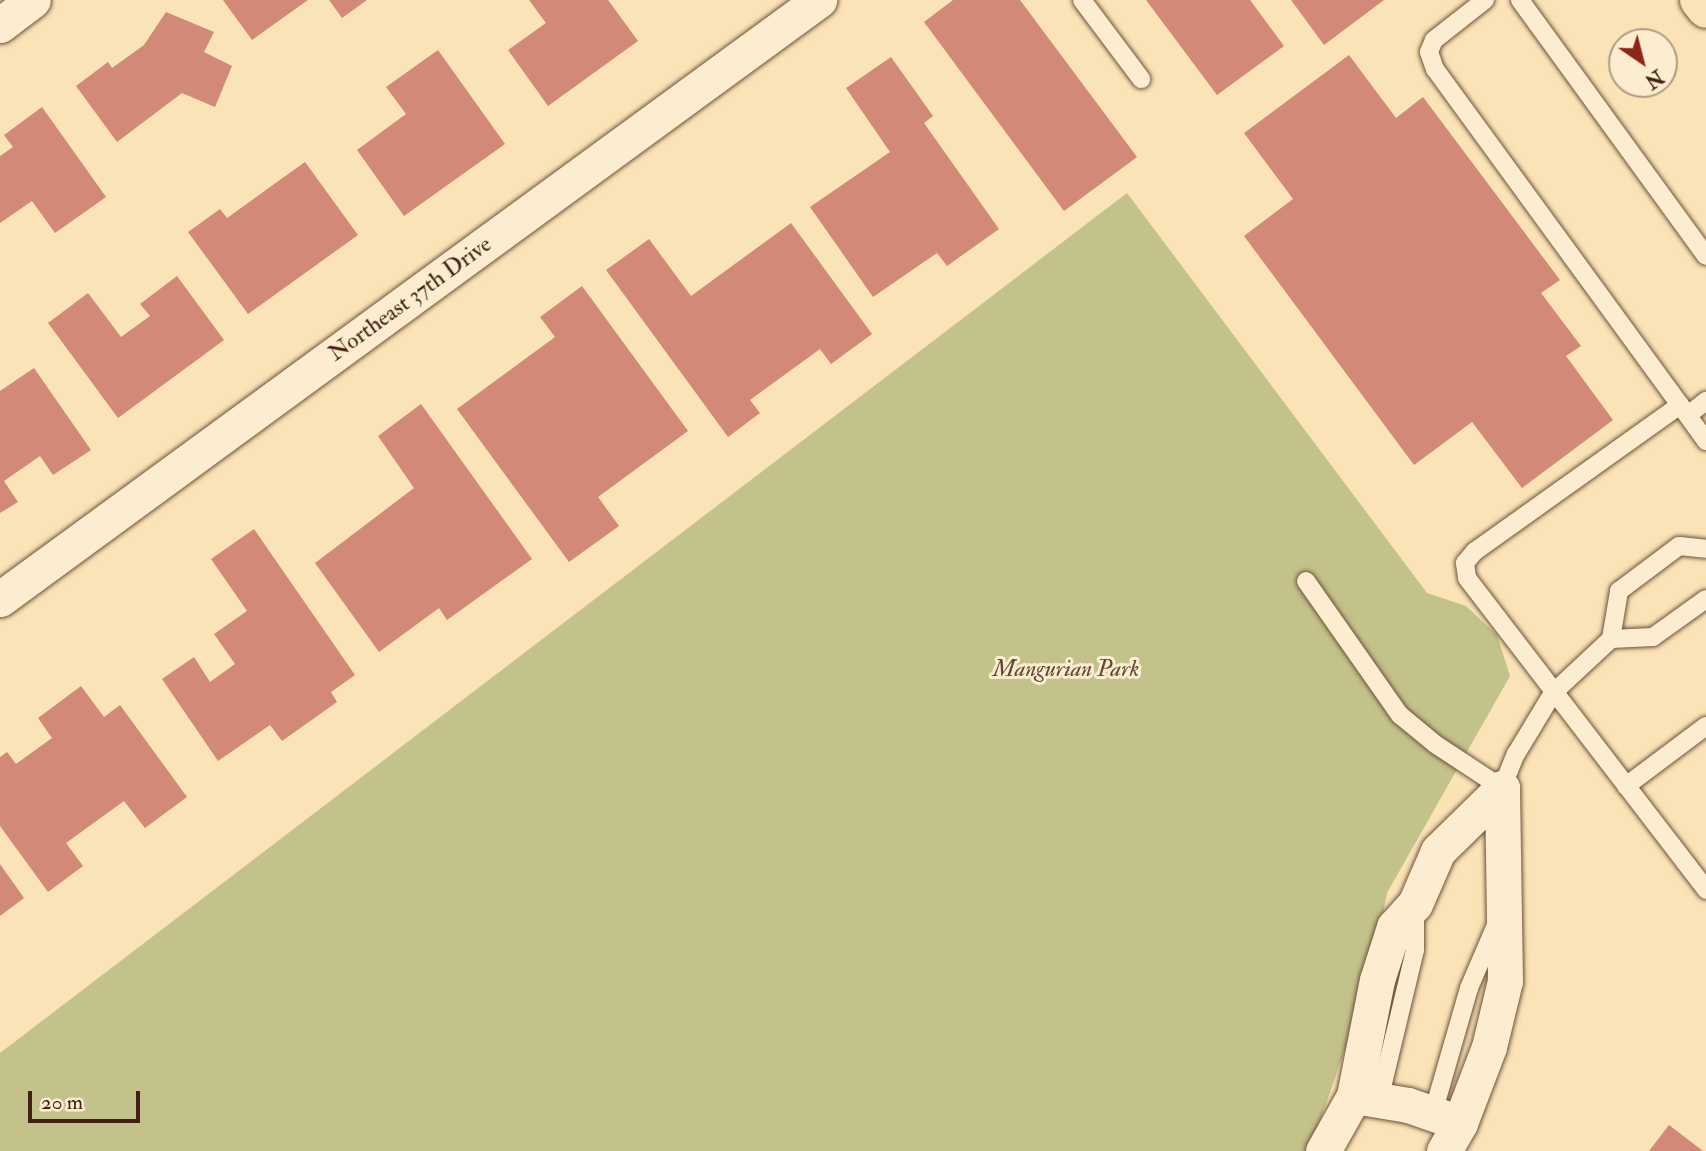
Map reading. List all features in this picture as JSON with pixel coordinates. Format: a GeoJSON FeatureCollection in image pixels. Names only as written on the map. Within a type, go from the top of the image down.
{"type":"FeatureCollection","features":[{"type":"Feature","properties":{"kind":"main road"},"geometry":{"type":"LineString","coordinates":[[1699,0],[1706,9]]}},
{"type":"Feature","properties":{"kind":"street"},"geometry":{"type":"LineString","coordinates":[[0,24],[33,0]]}},
{"type":"Feature","properties":{"kind":"street","name":"Northeast 37th Drive"},"geometry":{"type":"LineString","coordinates":[[0,599],[819,0]]}},
{"type":"Feature","properties":{"kind":"street"},"geometry":{"type":"LineString","coordinates":[[1323,1151],[1366,1098],[1377,980],[1394,927],[1415,904],[1438,851],[1502,788]]}},
{"type":"Feature","properties":{"kind":"street"},"geometry":{"type":"LineString","coordinates":[[1366,1098],[1446,1129],[1489,1047],[1506,981],[1502,788]]}},
{"type":"Feature","properties":{"kind":"lane"},"geometry":{"type":"LineString","coordinates":[[1082,0],[1142,79]]}},
{"type":"Feature","properties":{"kind":"lane"},"geometry":{"type":"LineString","coordinates":[[1485,0],[1434,40],[1429,52],[1436,69],[1706,441]]}},
{"type":"Feature","properties":{"kind":"lane"},"geometry":{"type":"LineString","coordinates":[[1520,0],[1706,256]]}},
{"type":"Feature","properties":{"kind":"lane"},"geometry":{"type":"LineString","coordinates":[[1706,401],[1684,410],[1475,551],[1465,563],[1467,578],[1706,890]]}},
{"type":"Feature","properties":{"kind":"lane"},"geometry":{"type":"LineString","coordinates":[[1306,581],[1400,715],[1435,744],[1502,788],[1516,754],[1553,693],[1611,639],[1619,591],[1679,546],[1706,549]]}},
{"type":"Feature","properties":{"kind":"lane"},"geometry":{"type":"LineString","coordinates":[[1611,639],[1653,637],[1706,598]]}},
{"type":"Feature","properties":{"kind":"lane"},"geometry":{"type":"LineString","coordinates":[[1626,786],[1706,726]]}},
{"type":"Feature","properties":{"kind":"green space","name":"Mangurian Park"},"geometry":{"type":"Polygon","coordinates":[[[1127,193],[1427,593],[1466,606],[1497,635],[1510,676],[1387,893],[1371,976],[1311,1146],[1322,1151],[0,1151],[0,1053],[1127,193]]]}},
{"type":"Feature","properties":{"kind":"building"},"geometry":{"type":"Polygon","coordinates":[[[223,0],[308,0],[252,40],[223,0]]]}},
{"type":"Feature","properties":{"kind":"building"},"geometry":{"type":"Polygon","coordinates":[[[329,0],[367,0],[342,18],[329,0]]]}},
{"type":"Feature","properties":{"kind":"building"},"geometry":{"type":"Polygon","coordinates":[[[529,0],[608,0],[638,41],[548,106],[508,50],[546,23],[529,0]]]}},
{"type":"Feature","properties":{"kind":"building"},"geometry":{"type":"Polygon","coordinates":[[[953,0],[1020,0],[1137,157],[1064,211],[924,22],[953,0]]]}},
{"type":"Feature","properties":{"kind":"building"},"geometry":{"type":"Polygon","coordinates":[[[1146,0],[1250,0],[1284,46],[1217,95],[1146,0]]]}},
{"type":"Feature","properties":{"kind":"building"},"geometry":{"type":"Polygon","coordinates":[[[1291,0],[1384,0],[1324,45],[1291,0]]]}},
{"type":"Feature","properties":{"kind":"building"},"geometry":{"type":"Polygon","coordinates":[[[166,12],[214,32],[204,52],[232,66],[215,107],[182,93],[117,142],[76,86],[108,62],[112,68],[144,45],[166,12]]]}},
{"type":"Feature","properties":{"kind":"building"},"geometry":{"type":"Polygon","coordinates":[[[438,50],[505,144],[404,216],[357,150],[406,114],[386,87],[438,50]]]}},
{"type":"Feature","properties":{"kind":"building"},"geometry":{"type":"Polygon","coordinates":[[[1349,55],[1396,118],[1423,97],[1560,280],[1541,293],[1581,346],[1566,356],[1613,420],[1522,488],[1472,422],[1414,465],[1244,236],[1293,199],[1244,133],[1349,55]]]}},
{"type":"Feature","properties":{"kind":"building"},"geometry":{"type":"Polygon","coordinates":[[[891,57],[933,116],[924,123],[999,229],[947,266],[937,253],[873,297],[810,207],[890,152],[846,88],[891,57]]]}},
{"type":"Feature","properties":{"kind":"building"},"geometry":{"type":"Polygon","coordinates":[[[42,107],[106,197],[55,233],[32,201],[0,223],[0,156],[13,147],[4,135],[42,107]]]}},
{"type":"Feature","properties":{"kind":"building"},"geometry":{"type":"Polygon","coordinates":[[[305,162],[358,235],[248,314],[188,232],[220,209],[227,218],[305,162]]]}},
{"type":"Feature","properties":{"kind":"building"},"geometry":{"type":"Polygon","coordinates":[[[791,223],[872,334],[831,364],[820,349],[750,400],[760,413],[728,437],[606,270],[649,239],[691,296],[791,223]]]}},
{"type":"Feature","properties":{"kind":"building"},"geometry":{"type":"Polygon","coordinates":[[[177,276],[224,340],[118,418],[48,323],[88,293],[121,337],[150,316],[140,304],[177,276]]]}},
{"type":"Feature","properties":{"kind":"building"},"geometry":{"type":"Polygon","coordinates":[[[582,286],[688,431],[598,497],[619,526],[569,562],[457,409],[555,337],[540,317],[582,286]]]}},
{"type":"Feature","properties":{"kind":"building"},"geometry":{"type":"Polygon","coordinates":[[[34,368],[91,450],[53,475],[40,456],[4,481],[18,502],[0,513],[0,391],[34,368]]]}},
{"type":"Feature","properties":{"kind":"building"},"geometry":{"type":"Polygon","coordinates":[[[421,404],[532,559],[447,620],[439,608],[379,652],[315,563],[414,488],[378,436],[421,404]]]}},
{"type":"Feature","properties":{"kind":"building"},"geometry":{"type":"Polygon","coordinates":[[[254,529],[355,675],[331,692],[337,702],[282,741],[270,725],[218,761],[162,679],[194,657],[210,682],[235,664],[214,634],[247,611],[211,559],[254,529]]]}},
{"type":"Feature","properties":{"kind":"building"},"geometry":{"type":"Polygon","coordinates":[[[81,686],[104,717],[120,705],[187,797],[145,828],[124,801],[66,843],[83,866],[48,892],[0,826],[0,757],[7,752],[16,764],[52,738],[38,718],[81,686]]]}},
{"type":"Feature","properties":{"kind":"building"},"geometry":{"type":"Polygon","coordinates":[[[0,864],[24,898],[0,916],[0,864]]]}},
{"type":"Feature","properties":{"kind":"building"},"geometry":{"type":"Polygon","coordinates":[[[1669,1125],[1703,1151],[1649,1151],[1669,1125]]]}}]}
